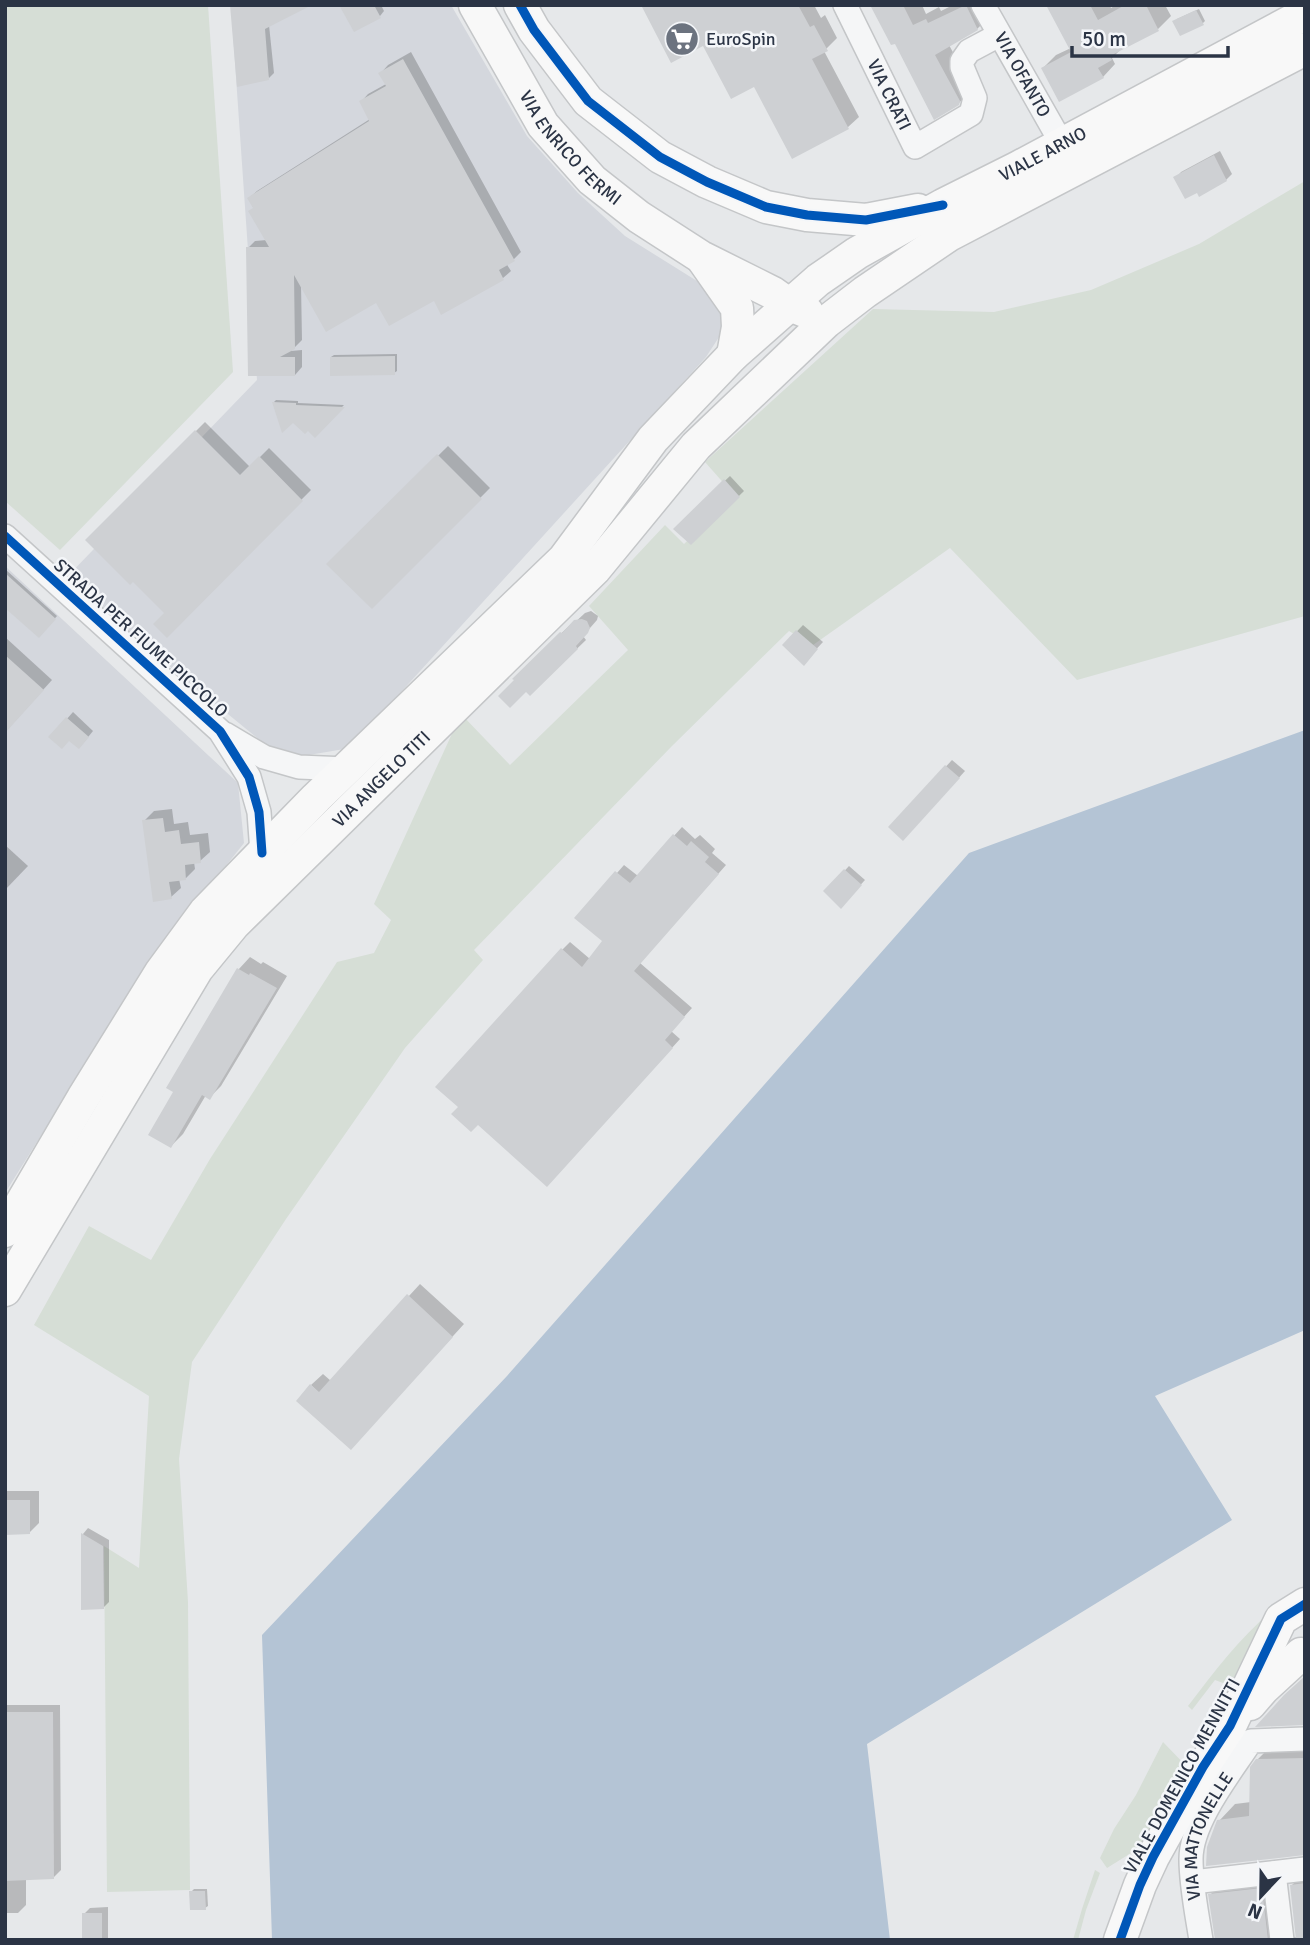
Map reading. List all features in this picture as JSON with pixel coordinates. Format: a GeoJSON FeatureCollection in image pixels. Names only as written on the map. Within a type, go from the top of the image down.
{"type":"FeatureCollection","features":[{"type":"Feature","properties":{"kind":"main road","name":"VIA ENRICO FERMI"},"geometry":{"type":"LineString","coordinates":[[475,5],[543,125],[592,180],[639,217],[701,257],[827,322]]}},
{"type":"Feature","properties":{"kind":"main road"},"geometry":{"type":"LineString","coordinates":[[523,6],[534,30],[588,100],[660,157],[707,183],[766,207],[807,215],[866,220],[943,205]]}},
{"type":"Feature","properties":{"kind":"main road","name":"VIALE ARNO"},"geometry":{"type":"LineString","coordinates":[[790,305],[818,280],[857,253],[1305,14]]}},
{"type":"Feature","properties":{"kind":"main road","name":"VIALE ARNO"},"geometry":{"type":"LineString","coordinates":[[827,322],[865,292],[949,235],[1305,50]]}},
{"type":"Feature","properties":{"kind":"main road","name":"VIA ENRICO FERMI"},"geometry":{"type":"LineString","coordinates":[[701,257],[737,308],[738,327],[733,355]]}},
{"type":"Feature","properties":{"kind":"main road","name":"VIA ANGELO TITI"},"geometry":{"type":"LineString","coordinates":[[5,1231],[161,972],[205,912],[347,769],[564,559],[653,439],[733,355],[790,305]]}},
{"type":"Feature","properties":{"kind":"main road","name":"VIA ANGELO TITI"},"geometry":{"type":"LineString","coordinates":[[5,1290],[197,969],[234,924],[595,569],[696,446],[827,322]]}},
{"type":"Feature","properties":{"kind":"main road"},"geometry":{"type":"LineString","coordinates":[[1294,1614],[1277,1640],[1291,1653],[1303,1654]]}},
{"type":"Feature","properties":{"kind":"main road","name":"VIALE DOMENICO MENNITTI"},"geometry":{"type":"LineString","coordinates":[[1241,1733],[1294,1614]]}},
{"type":"Feature","properties":{"kind":"main road","name":"VIALE DOMENICO MENNITTI"},"geometry":{"type":"LineString","coordinates":[[1120,1940],[1153,1857],[1203,1767],[1241,1733],[1262,1689],[1303,1654]]}},
{"type":"Feature","properties":{"kind":"street","name":"VIA CRATI"},"geometry":{"type":"LineString","coordinates":[[845,5],[915,147],[971,114],[975,98],[961,61],[969,51],[999,35]]}},
{"type":"Feature","properties":{"kind":"street","name":"VIA OFANTO"},"geometry":{"type":"LineString","coordinates":[[983,5],[1062,144]]}},
{"type":"Feature","properties":{"kind":"street","name":"STRADA PER FIUME PICCOLO"},"geometry":{"type":"LineString","coordinates":[[5,536],[220,731],[249,777],[259,812],[262,853]]}},
{"type":"Feature","properties":{"kind":"street"},"geometry":{"type":"LineString","coordinates":[[220,731],[264,757],[299,767],[347,769]]}},
{"type":"Feature","properties":{"kind":"street"},"geometry":{"type":"LineString","coordinates":[[1241,1733],[1305,1739]]}},
{"type":"Feature","properties":{"kind":"street","name":"VIA MATTONELLE"},"geometry":{"type":"LineString","coordinates":[[1201,1940],[1191,1858],[1194,1840],[1241,1733]]}},
{"type":"Feature","properties":{"kind":"street"},"geometry":{"type":"LineString","coordinates":[[1193,1882],[1305,1869]]}},
{"type":"Feature","properties":{"kind":"street"},"geometry":{"type":"LineString","coordinates":[[1274,1873],[1282,1940]]}},
{"type":"Feature","properties":{"kind":"shaded area"},"geometry":{"type":"Polygon","coordinates":[[[5,5],[208,5],[233,372],[60,550],[5,501],[5,5]]]}},
{"type":"Feature","properties":{"kind":"shaded area"},"geometry":{"type":"Polygon","coordinates":[[[231,5],[451,5],[527,136],[578,193],[625,236],[713,291],[721,307],[723,331],[706,357],[350,748],[303,756],[267,746],[64,580],[257,380],[231,5]]]}},
{"type":"Feature","properties":{"kind":"shaded area"},"geometry":{"type":"Polygon","coordinates":[[[1305,181],[1305,616],[1077,680],[950,548],[813,645],[789,631],[672,746],[474,950],[483,960],[405,1048],[286,1219],[192,1362],[179,1459],[188,1602],[190,1890],[107,1892],[104,1546],[139,1568],[149,1396],[34,1325],[89,1226],[151,1260],[210,1159],[337,962],[374,953],[391,920],[374,904],[461,714],[510,765],[628,650],[589,606],[665,525],[684,544],[735,496],[705,462],[873,309],[994,312],[1091,290],[1199,244],[1305,181]]]}},
{"type":"Feature","properties":{"kind":"shaded area"},"geometry":{"type":"Polygon","coordinates":[[[5,566],[238,783],[244,843],[174,931],[5,1193],[5,566]]]}},
{"type":"Feature","properties":{"kind":"shaded area"},"geometry":{"type":"Polygon","coordinates":[[[1277,1607],[1241,1685],[1231,1686],[1215,1680],[1192,1710],[1188,1706],[1219,1666],[1252,1629],[1277,1607]]]}},
{"type":"Feature","properties":{"kind":"shaded area"},"geometry":{"type":"Polygon","coordinates":[[[1163,1742],[1189,1769],[1147,1843],[1107,1868],[1100,1858],[1163,1742]]]}},
{"type":"Feature","properties":{"kind":"shaded area"},"geometry":{"type":"Polygon","coordinates":[[[1095,1870],[1100,1873],[1078,1940],[1073,1940],[1082,1909],[1095,1870]]]}},
{"type":"Feature","properties":{"kind":"water"},"geometry":{"type":"Polygon","coordinates":[[[1305,730],[1305,1330],[1155,1396],[1232,1520],[867,1744],[890,1940],[272,1940],[262,1635],[507,1376],[969,853],[1305,730]]]}},
{"type":"Feature","properties":{"kind":"building"},"geometry":{"type":"Polygon","coordinates":[[[230,5],[312,5],[265,29],[269,80],[237,87],[230,5]]]}},
{"type":"Feature","properties":{"kind":"building"},"geometry":{"type":"Polygon","coordinates":[[[339,5],[374,5],[381,18],[354,32],[339,5]]]}},
{"type":"Feature","properties":{"kind":"building"},"geometry":{"type":"Polygon","coordinates":[[[641,5],[798,5],[810,27],[814,25],[828,51],[812,59],[849,129],[792,159],[754,87],[731,99],[703,46],[671,63],[641,5]]]}},
{"type":"Feature","properties":{"kind":"building"},"geometry":{"type":"Polygon","coordinates":[[[870,5],[903,5],[913,25],[926,19],[928,23],[966,5],[978,30],[935,55],[960,101],[959,105],[934,120],[895,44],[891,45],[870,5]]]}},
{"type":"Feature","properties":{"kind":"building"},"geometry":{"type":"Polygon","coordinates":[[[1046,5],[1090,5],[1098,20],[1125,5],[1146,5],[1159,31],[1110,56],[1112,60],[1098,68],[1104,78],[1059,102],[1041,68],[1071,52],[1046,5]]]}},
{"type":"Feature","properties":{"kind":"building"},"geometry":{"type":"Polygon","coordinates":[[[1196,10],[1204,25],[1180,36],[1172,21],[1196,10]]]}},
{"type":"Feature","properties":{"kind":"building"},"geometry":{"type":"Polygon","coordinates":[[[403,59],[515,261],[499,270],[504,280],[441,315],[434,301],[389,326],[376,303],[326,332],[294,275],[295,349],[280,357],[295,357],[295,376],[248,376],[246,247],[269,247],[248,211],[253,208],[247,198],[369,121],[359,101],[386,86],[378,73],[403,59]]]}},
{"type":"Feature","properties":{"kind":"building"},"geometry":{"type":"Polygon","coordinates":[[[1214,155],[1227,181],[1199,197],[1197,193],[1185,199],[1173,177],[1214,155]]]}},
{"type":"Feature","properties":{"kind":"building"},"geometry":{"type":"Polygon","coordinates":[[[395,356],[395,375],[330,376],[330,357],[395,356]]]}},
{"type":"Feature","properties":{"kind":"building"},"geometry":{"type":"Polygon","coordinates":[[[272,402],[345,407],[315,438],[308,431],[305,434],[293,423],[282,433],[272,402]]]}},
{"type":"Feature","properties":{"kind":"building"},"geometry":{"type":"Polygon","coordinates":[[[195,430],[240,475],[259,456],[303,501],[167,638],[153,624],[164,613],[133,582],[130,585],[85,540],[195,430]]]}},
{"type":"Feature","properties":{"kind":"building"},"geometry":{"type":"Polygon","coordinates":[[[437,454],[482,499],[372,609],[326,564],[437,454]]]}},
{"type":"Feature","properties":{"kind":"building"},"geometry":{"type":"Polygon","coordinates":[[[724,479],[740,497],[691,545],[673,529],[724,479]]]}},
{"type":"Feature","properties":{"kind":"building"},"geometry":{"type":"Polygon","coordinates":[[[5,573],[56,619],[39,638],[5,608],[5,573]]]}},
{"type":"Feature","properties":{"kind":"building"},"geometry":{"type":"Polygon","coordinates":[[[574,620],[587,621],[590,628],[576,646],[578,649],[530,696],[526,692],[510,708],[498,696],[560,632],[574,620]]]}},
{"type":"Feature","properties":{"kind":"building"},"geometry":{"type":"Polygon","coordinates":[[[796,630],[818,649],[804,666],[782,645],[796,630]]]}},
{"type":"Feature","properties":{"kind":"building"},"geometry":{"type":"Polygon","coordinates":[[[5,655],[44,690],[5,733],[5,655]]]}},
{"type":"Feature","properties":{"kind":"building"},"geometry":{"type":"Polygon","coordinates":[[[66,717],[89,737],[79,749],[69,741],[62,749],[48,737],[66,717]]]}},
{"type":"Feature","properties":{"kind":"building"},"geometry":{"type":"Polygon","coordinates":[[[945,765],[960,778],[903,841],[888,827],[945,765]]]}},
{"type":"Feature","properties":{"kind":"building"},"geometry":{"type":"Polygon","coordinates":[[[163,818],[165,832],[179,830],[181,844],[199,842],[201,863],[185,865],[186,880],[169,882],[172,899],[153,902],[142,820],[163,818]]]}},
{"type":"Feature","properties":{"kind":"building"},"geometry":{"type":"Polygon","coordinates":[[[673,834],[687,846],[691,841],[709,857],[705,862],[719,874],[634,971],[685,1017],[665,1040],[673,1048],[547,1187],[478,1125],[471,1132],[451,1114],[458,1107],[435,1087],[561,948],[582,967],[602,941],[574,918],[615,871],[630,883],[673,834]]]}},
{"type":"Feature","properties":{"kind":"building"},"geometry":{"type":"Polygon","coordinates":[[[844,869],[862,885],[841,909],[823,891],[844,869]]]}},
{"type":"Feature","properties":{"kind":"building"},"geometry":{"type":"Polygon","coordinates":[[[237,968],[277,988],[210,1100],[202,1095],[171,1148],[148,1135],[173,1092],[166,1088],[237,968]]]}},
{"type":"Feature","properties":{"kind":"building"},"geometry":{"type":"Polygon","coordinates":[[[407,1294],[453,1337],[351,1450],[296,1401],[310,1384],[319,1392],[407,1294]]]}},
{"type":"Feature","properties":{"kind":"building"},"geometry":{"type":"Polygon","coordinates":[[[5,1500],[30,1500],[30,1534],[5,1535],[5,1500]]]}},
{"type":"Feature","properties":{"kind":"building"},"geometry":{"type":"Polygon","coordinates":[[[81,1533],[103,1546],[104,1609],[81,1610],[81,1533]]]}},
{"type":"Feature","properties":{"kind":"building"},"geometry":{"type":"Polygon","coordinates":[[[1305,1676],[1305,1725],[1255,1727],[1284,1695],[1305,1676]]]}},
{"type":"Feature","properties":{"kind":"building"},"geometry":{"type":"Polygon","coordinates":[[[5,1712],[53,1712],[54,1879],[5,1881],[5,1712]]]}},
{"type":"Feature","properties":{"kind":"building"},"geometry":{"type":"Polygon","coordinates":[[[1305,1758],[1305,1855],[1206,1866],[1207,1847],[1217,1820],[1249,1816],[1250,1767],[1256,1759],[1305,1758]]]}},
{"type":"Feature","properties":{"kind":"building"},"geometry":{"type":"Polygon","coordinates":[[[1305,1883],[1305,1940],[1296,1940],[1290,1885],[1305,1883]]]}},
{"type":"Feature","properties":{"kind":"building"},"geometry":{"type":"Polygon","coordinates":[[[1262,1888],[1268,1940],[1215,1940],[1208,1894],[1262,1888]]]}},
{"type":"Feature","properties":{"kind":"building"},"geometry":{"type":"Polygon","coordinates":[[[189,1891],[205,1891],[206,1910],[190,1910],[189,1891]]]}},
{"type":"Feature","properties":{"kind":"building"},"geometry":{"type":"Polygon","coordinates":[[[82,1913],[102,1913],[102,1940],[82,1940],[82,1913]]]}},
{"type":"Feature","properties":{"kind":"cycle path"},"geometry":{"type":"LineString","coordinates":[[520,5],[534,30],[588,101],[660,157],[707,182],[766,207],[807,215],[866,220],[943,205]]}},
{"type":"Feature","properties":{"kind":"cycle path"},"geometry":{"type":"LineString","coordinates":[[5,536],[220,731],[249,777],[259,812],[262,853]]}},
{"type":"Feature","properties":{"kind":"cycle path"},"geometry":{"type":"LineString","coordinates":[[1120,1940],[1153,1857],[1203,1767],[1230,1726],[1281,1619],[1305,1604]]}},
{"type":"Feature","properties":{"kind":"place","name":"EuroSpin"},"geometry":{"type":"Point","coordinates":[682,39]}}]}
